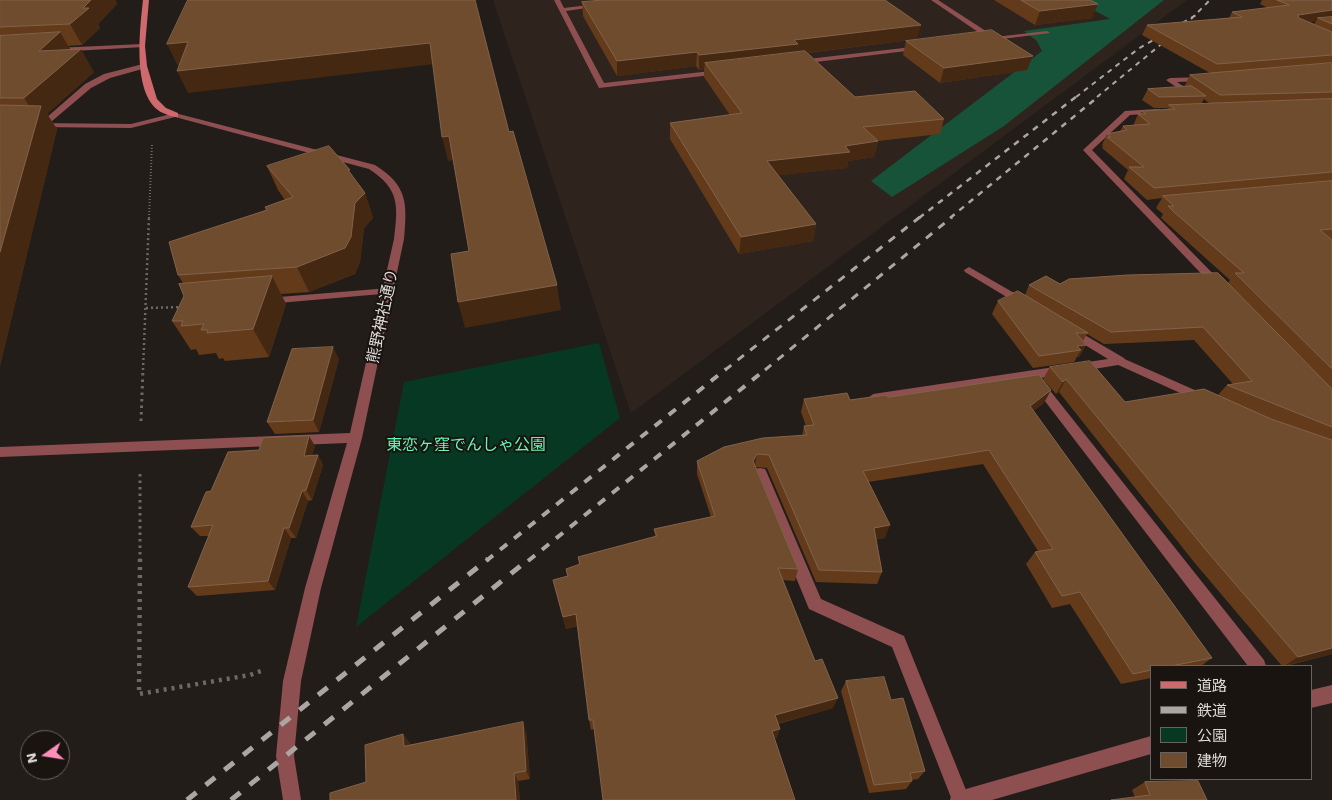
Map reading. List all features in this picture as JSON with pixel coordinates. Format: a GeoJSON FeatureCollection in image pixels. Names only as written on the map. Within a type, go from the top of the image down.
{"type":"FeatureCollection","features":[{"type":"Feature","properties":{"kind":"main road","name":"熊野神社通り"},"geometry":{"type":"LineString","coordinates":[[146,0],[142,46],[144,66],[153,100],[163,110],[175,115]]}},
{"type":"Feature","properties":{"kind":"street"},"geometry":{"type":"LineString","coordinates":[[557,0],[602,86],[729,70]]}},
{"type":"Feature","properties":{"kind":"street"},"geometry":{"type":"LineString","coordinates":[[934,0],[993,39]]}},
{"type":"Feature","properties":{"kind":"street"},"geometry":{"type":"LineString","coordinates":[[563,10],[609,5]]}},
{"type":"Feature","properties":{"kind":"street"},"geometry":{"type":"LineString","coordinates":[[983,40],[1047,33]]}},
{"type":"Feature","properties":{"kind":"street"},"geometry":{"type":"LineString","coordinates":[[47,51],[142,46]]}},
{"type":"Feature","properties":{"kind":"street"},"geometry":{"type":"LineString","coordinates":[[788,64],[934,46]]}},
{"type":"Feature","properties":{"kind":"street"},"geometry":{"type":"LineString","coordinates":[[42,125],[88,86],[107,76],[144,66]]}},
{"type":"Feature","properties":{"kind":"street"},"geometry":{"type":"LineString","coordinates":[[1201,103],[1170,80],[1217,78]]}},
{"type":"Feature","properties":{"kind":"street"},"geometry":{"type":"LineString","coordinates":[[1164,111],[1128,113],[1087,150],[1147,205],[1224,290]]}},
{"type":"Feature","properties":{"kind":"street"},"geometry":{"type":"LineString","coordinates":[[25,125],[131,126],[175,115]]}},
{"type":"Feature","properties":{"kind":"street","name":"熊野神社通り"},"geometry":{"type":"LineString","coordinates":[[175,115],[372,167],[386,176],[396,189],[402,208],[389,292],[355,438],[313,588],[292,682],[286,756],[292,800]]}},
{"type":"Feature","properties":{"kind":"street"},"geometry":{"type":"LineString","coordinates":[[969,270],[1036,310]]}},
{"type":"Feature","properties":{"kind":"street"},"geometry":{"type":"LineString","coordinates":[[253,302],[389,292]]}},
{"type":"Feature","properties":{"kind":"street"},"geometry":{"type":"LineString","coordinates":[[1061,326],[1120,361],[1211,402]]}},
{"type":"Feature","properties":{"kind":"street"},"geometry":{"type":"LineString","coordinates":[[859,402],[1120,361]]}},
{"type":"Feature","properties":{"kind":"street"},"geometry":{"type":"LineString","coordinates":[[1031,375],[1257,665]]}},
{"type":"Feature","properties":{"kind":"street"},"geometry":{"type":"LineString","coordinates":[[0,452],[355,438]]}},
{"type":"Feature","properties":{"kind":"street"},"geometry":{"type":"LineString","coordinates":[[760,472],[815,604],[898,642],[960,800],[1150,745]]}},
{"type":"Feature","properties":{"kind":"street"},"geometry":{"type":"LineString","coordinates":[[1312,700],[1332,694]]}},
{"type":"Feature","properties":{"kind":"path"},"geometry":{"type":"LineString","coordinates":[[146,308],[185,306]]}},
{"type":"Feature","properties":{"kind":"shaded area"},"geometry":{"type":"Polygon","coordinates":[[[493,0],[1187,0],[631,413],[493,0]]]}},
{"type":"Feature","properties":{"kind":"green space"},"geometry":{"type":"Polygon","coordinates":[[[1075,0],[1164,0],[1004,126],[892,197],[871,181],[1042,51],[1037,41],[1024,31],[1110,19],[1075,0]]]}},
{"type":"Feature","properties":{"kind":"green space","name":"東恋ヶ窪でんしゃ公園"},"geometry":{"type":"Polygon","coordinates":[[[599,343],[620,418],[356,627],[404,382],[599,343]]]}},
{"type":"Feature","properties":{"kind":"building"},"geometry":{"type":"Polygon","coordinates":[[[0,0],[91,0],[83,8],[89,8],[70,24],[0,27],[0,0]]]}},
{"type":"Feature","properties":{"kind":"building"},"geometry":{"type":"Polygon","coordinates":[[[188,0],[475,0],[509,132],[513,131],[557,285],[458,302],[451,254],[469,251],[449,136],[442,137],[430,43],[177,71],[188,42],[167,44],[188,0]]]}},
{"type":"Feature","properties":{"kind":"building"},"geometry":{"type":"Polygon","coordinates":[[[604,0],[885,0],[921,25],[794,40],[798,44],[699,55],[697,52],[617,61],[582,2],[604,0]]]}},
{"type":"Feature","properties":{"kind":"building"},"geometry":{"type":"Polygon","coordinates":[[[1021,0],[1090,0],[1098,4],[1040,11],[1021,0]]]}},
{"type":"Feature","properties":{"kind":"building"},"geometry":{"type":"Polygon","coordinates":[[[1277,0],[1332,0],[1332,10],[1298,15],[1299,18],[1332,32],[1332,55],[1217,64],[1147,25],[1242,17],[1232,12],[1289,5],[1277,0]]]}},
{"type":"Feature","properties":{"kind":"building"},"geometry":{"type":"Polygon","coordinates":[[[1332,17],[1332,24],[1318,18],[1332,17]]]}},
{"type":"Feature","properties":{"kind":"building"},"geometry":{"type":"Polygon","coordinates":[[[992,30],[1033,56],[944,68],[906,41],[992,30]]]}},
{"type":"Feature","properties":{"kind":"building"},"geometry":{"type":"Polygon","coordinates":[[[60,32],[39,51],[81,49],[24,98],[0,98],[0,36],[60,32]]]}},
{"type":"Feature","properties":{"kind":"building"},"geometry":{"type":"Polygon","coordinates":[[[805,51],[855,97],[915,91],[944,119],[863,127],[878,141],[845,146],[850,152],[767,161],[816,224],[741,237],[670,123],[742,113],[705,63],[805,51]]]}},
{"type":"Feature","properties":{"kind":"building"},"geometry":{"type":"Polygon","coordinates":[[[1332,63],[1332,92],[1220,95],[1190,75],[1332,63]]]}},
{"type":"Feature","properties":{"kind":"building"},"geometry":{"type":"Polygon","coordinates":[[[1192,86],[1206,96],[1159,97],[1148,89],[1192,86]]]}},
{"type":"Feature","properties":{"kind":"building"},"geometry":{"type":"Polygon","coordinates":[[[1332,99],[1332,172],[1154,188],[1129,167],[1144,167],[1107,137],[1111,137],[1107,134],[1127,130],[1123,126],[1150,124],[1138,114],[1146,114],[1142,111],[1175,109],[1169,105],[1332,99]]]}},
{"type":"Feature","properties":{"kind":"building"},"geometry":{"type":"Polygon","coordinates":[[[0,105],[41,106],[0,252],[0,105]]]}},
{"type":"Feature","properties":{"kind":"building"},"geometry":{"type":"Polygon","coordinates":[[[329,146],[350,170],[348,170],[365,193],[355,203],[351,237],[345,248],[297,267],[178,275],[169,242],[267,210],[265,207],[293,197],[267,166],[329,146]]]}},
{"type":"Feature","properties":{"kind":"building"},"geometry":{"type":"Polygon","coordinates":[[[1332,181],[1332,229],[1320,230],[1332,240],[1332,369],[1235,273],[1244,273],[1174,212],[1168,206],[1174,206],[1163,196],[1332,181]]]}},
{"type":"Feature","properties":{"kind":"building"},"geometry":{"type":"Polygon","coordinates":[[[1218,273],[1332,389],[1332,427],[1227,385],[1252,381],[1203,327],[1111,332],[1029,285],[1046,276],[1060,284],[1069,279],[1128,275],[1218,273]]]}},
{"type":"Feature","properties":{"kind":"building"},"geometry":{"type":"Polygon","coordinates":[[[272,276],[253,329],[207,333],[208,330],[201,330],[204,324],[181,326],[183,321],[172,321],[184,296],[179,284],[272,276]]]}},
{"type":"Feature","properties":{"kind":"building"},"geometry":{"type":"Polygon","coordinates":[[[1018,291],[1088,333],[1076,333],[1086,345],[1077,346],[1081,350],[1039,356],[998,301],[1018,291]]]}},
{"type":"Feature","properties":{"kind":"building"},"geometry":{"type":"Polygon","coordinates":[[[333,347],[313,420],[267,422],[292,349],[333,347]]]}},
{"type":"Feature","properties":{"kind":"building"},"geometry":{"type":"Polygon","coordinates":[[[1090,361],[1125,402],[1204,389],[1271,419],[1332,440],[1332,648],[1298,657],[1206,550],[1066,379],[1063,382],[1050,367],[1090,361]]]}},
{"type":"Feature","properties":{"kind":"building"},"geometry":{"type":"Polygon","coordinates":[[[1039,375],[1051,390],[1030,406],[1212,658],[1176,665],[1150,665],[1150,670],[1133,674],[1080,592],[1062,596],[1035,552],[1053,549],[989,450],[863,471],[890,525],[874,528],[882,572],[819,570],[769,455],[757,454],[753,461],[798,569],[778,568],[815,661],[822,659],[838,698],[775,715],[780,729],[772,731],[795,800],[603,800],[593,720],[589,720],[576,614],[563,617],[553,580],[568,576],[566,569],[580,564],[578,557],[657,536],[654,529],[715,516],[697,461],[724,447],[763,438],[807,435],[804,426],[814,425],[804,399],[847,393],[850,400],[886,395],[888,397],[1039,375]]]}},
{"type":"Feature","properties":{"kind":"building"},"geometry":{"type":"Polygon","coordinates":[[[309,436],[304,456],[318,455],[306,490],[302,491],[289,528],[284,528],[268,581],[188,587],[213,525],[191,527],[206,492],[211,491],[228,452],[259,450],[263,438],[309,436]]]}},
{"type":"Feature","properties":{"kind":"building"},"geometry":{"type":"Polygon","coordinates":[[[884,677],[891,700],[903,698],[925,771],[910,773],[912,781],[874,785],[846,681],[884,677]]]}},
{"type":"Feature","properties":{"kind":"building"},"geometry":{"type":"Polygon","coordinates":[[[523,722],[526,771],[514,773],[516,800],[330,800],[330,793],[366,782],[365,745],[403,734],[404,746],[523,722]]]}},
{"type":"Feature","properties":{"kind":"building"},"geometry":{"type":"Polygon","coordinates":[[[1198,781],[1207,800],[1111,800],[1150,795],[1145,782],[1198,781]]]}},
{"type":"Feature","properties":{"kind":"railway"},"geometry":{"type":"LineString","coordinates":[[1194,16],[1210,0]]}},
{"type":"Feature","properties":{"kind":"railway"},"geometry":{"type":"LineString","coordinates":[[1076,97],[1138,49],[1194,16]]}},
{"type":"Feature","properties":{"kind":"railway"},"geometry":{"type":"LineString","coordinates":[[1097,97],[1170,37]]}},
{"type":"Feature","properties":{"kind":"railway"},"geometry":{"type":"LineString","coordinates":[[919,218],[1077,96]]}},
{"type":"Feature","properties":{"kind":"railway"},"geometry":{"type":"LineString","coordinates":[[950,218],[1099,96]]}},
{"type":"Feature","properties":{"kind":"railway"},"geometry":{"type":"LineString","coordinates":[[725,370],[920,217]]}},
{"type":"Feature","properties":{"kind":"railway"},"geometry":{"type":"LineString","coordinates":[[765,370],[952,217]]}},
{"type":"Feature","properties":{"kind":"railway"},"geometry":{"type":"LineString","coordinates":[[486,561],[726,369]]}},
{"type":"Feature","properties":{"kind":"railway"},"geometry":{"type":"LineString","coordinates":[[528,561],[766,369]]}},
{"type":"Feature","properties":{"kind":"railway"},"geometry":{"type":"LineString","coordinates":[[187,800],[488,559]]}},
{"type":"Feature","properties":{"kind":"railway"},"geometry":{"type":"LineString","coordinates":[[231,800],[529,559]]}}]}
